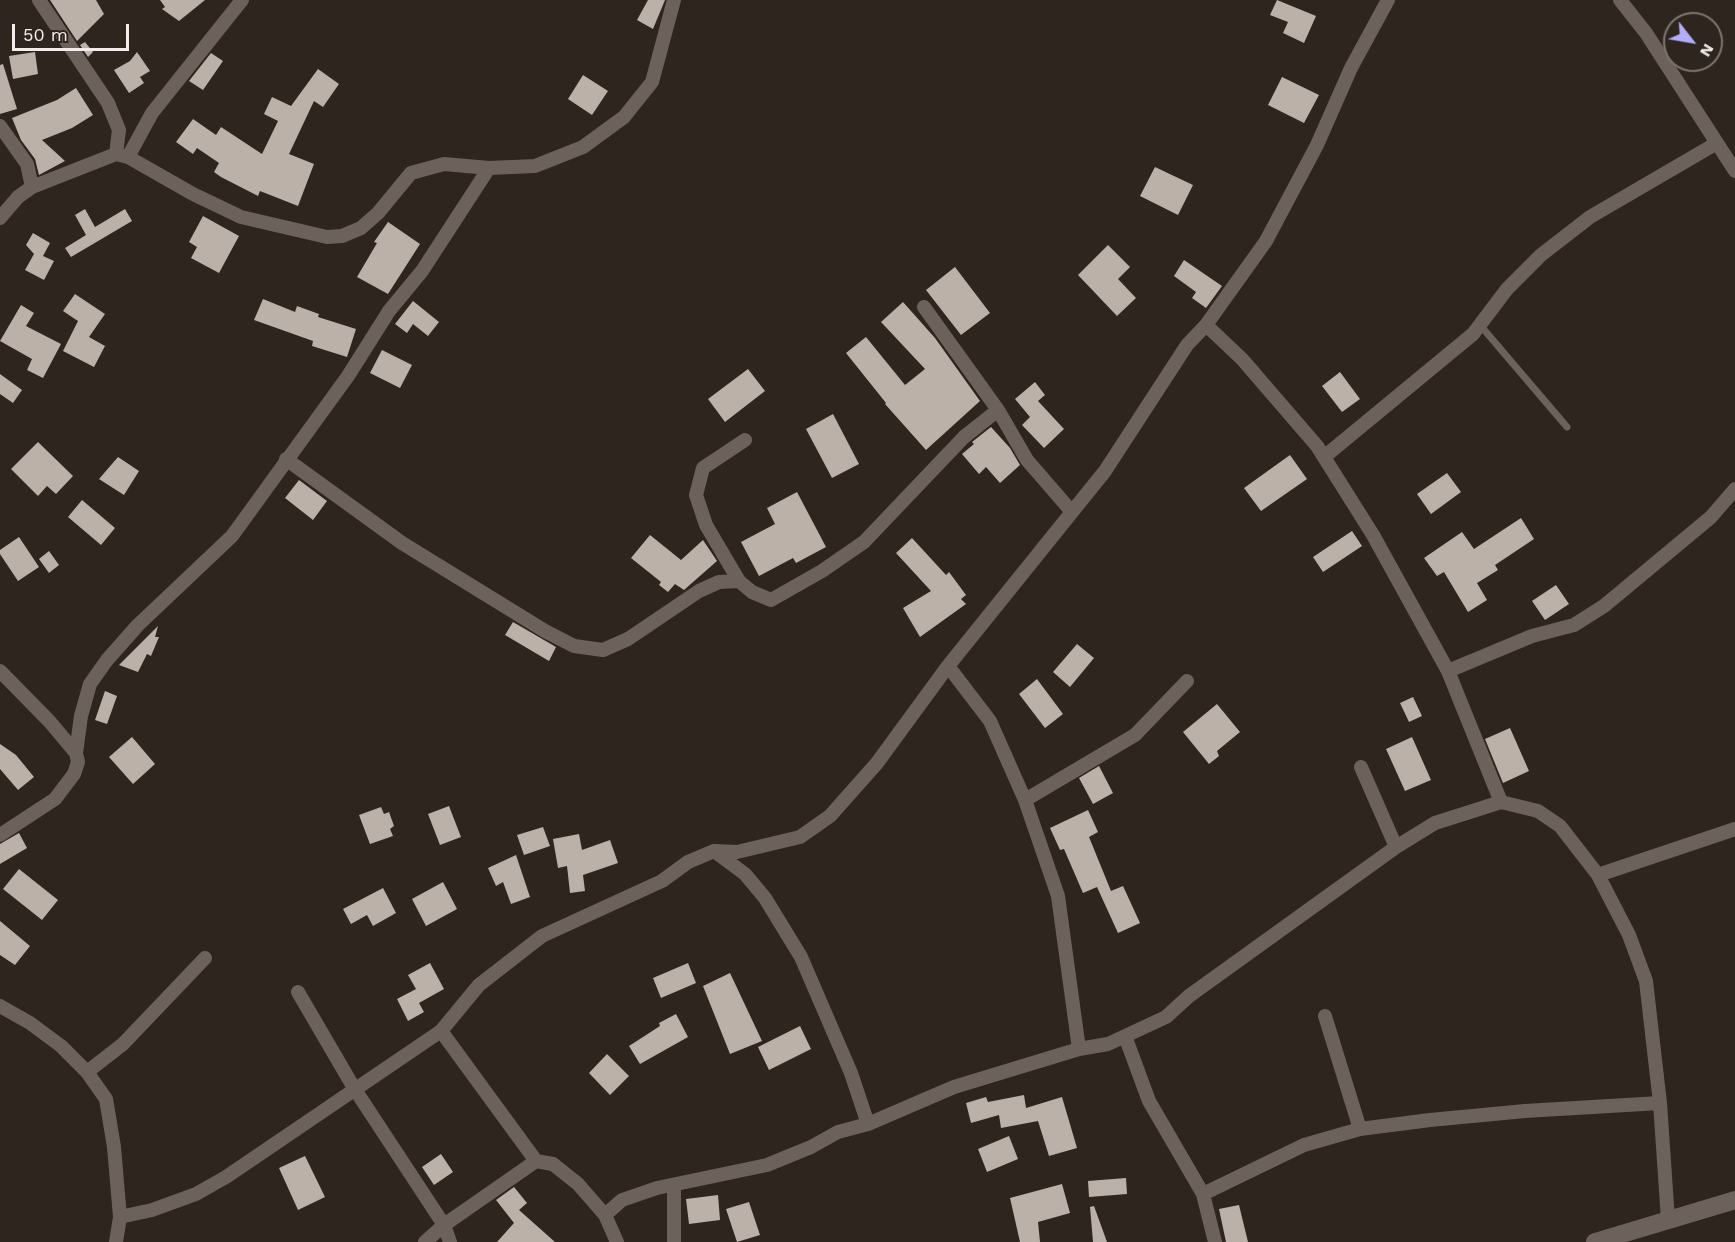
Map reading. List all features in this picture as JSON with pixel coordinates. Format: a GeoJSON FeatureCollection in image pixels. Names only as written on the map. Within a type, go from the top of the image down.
{"type":"FeatureCollection","features":[{"type":"Feature","properties":{"kind":"main road"},"geometry":{"type":"LineString","coordinates":[[1595,1242],[1624,1238],[1668,1220],[1735,1200]]}},
{"type":"Feature","properties":{"kind":"street"},"geometry":{"type":"LineString","coordinates":[[39,0],[108,103],[119,130],[122,156]]}},
{"type":"Feature","properties":{"kind":"street"},"geometry":{"type":"LineString","coordinates":[[0,218],[18,197],[32,187],[122,156],[152,113],[242,0]]}},
{"type":"Feature","properties":{"kind":"street"},"geometry":{"type":"LineString","coordinates":[[122,156],[241,217],[327,237],[342,236],[361,228],[378,213],[411,173],[444,164],[489,168],[535,166],[583,147],[624,117],[652,82],[674,0]]}},
{"type":"Feature","properties":{"kind":"street"},"geometry":{"type":"LineString","coordinates":[[120,1217],[152,1210],[196,1194],[226,1177],[441,1031],[479,985],[542,936],[662,881],[688,862],[714,851],[737,852],[800,837],[830,816],[877,763],[948,666],[1105,471],[1187,345],[1206,325],[1266,241],[1317,145],[1351,68],[1388,0]]}},
{"type":"Feature","properties":{"kind":"street"},"geometry":{"type":"LineString","coordinates":[[1620,0],[1646,33],[1735,171]]}},
{"type":"Feature","properties":{"kind":"street"},"geometry":{"type":"LineString","coordinates":[[0,126],[27,164],[32,187]]}},
{"type":"Feature","properties":{"kind":"street"},"geometry":{"type":"LineString","coordinates":[[1324,457],[1360,424],[1434,368],[1480,325],[1507,289],[1557,242],[1590,217],[1717,143]]}},
{"type":"Feature","properties":{"kind":"street"},"geometry":{"type":"LineString","coordinates":[[0,835],[55,799],[74,774],[78,762],[76,753],[81,716],[90,684],[106,660],[138,625],[232,536],[348,376],[389,311],[422,271],[489,168]]}},
{"type":"Feature","properties":{"kind":"street"},"geometry":{"type":"LineString","coordinates":[[924,307],[998,410],[1028,460],[1072,512]]}},
{"type":"Feature","properties":{"kind":"street"},"geometry":{"type":"LineString","coordinates":[[1206,325],[1242,358],[1324,457],[1373,535],[1448,671],[1501,802]]}},
{"type":"Feature","properties":{"kind":"street"},"geometry":{"type":"LineString","coordinates":[[745,440],[703,468],[696,495],[706,525],[739,580],[752,592],[771,600],[822,571],[864,542],[964,436],[998,410]]}},
{"type":"Feature","properties":{"kind":"street"},"geometry":{"type":"LineString","coordinates":[[286,459],[402,543],[574,646],[603,650],[628,639],[699,591],[719,582],[739,580]]}},
{"type":"Feature","properties":{"kind":"street"},"geometry":{"type":"LineString","coordinates":[[1448,671],[1532,636],[1574,625],[1604,606],[1711,518],[1735,489]]}},
{"type":"Feature","properties":{"kind":"street"},"geometry":{"type":"LineString","coordinates":[[948,666],[990,721],[1025,800],[1058,896],[1079,1049]]}},
{"type":"Feature","properties":{"kind":"street"},"geometry":{"type":"LineString","coordinates":[[0,671],[76,753]]}},
{"type":"Feature","properties":{"kind":"street"},"geometry":{"type":"LineString","coordinates":[[1025,800],[1135,735],[1187,681]]}},
{"type":"Feature","properties":{"kind":"street"},"geometry":{"type":"LineString","coordinates":[[1361,767],[1395,847]]}},
{"type":"Feature","properties":{"kind":"street"},"geometry":{"type":"LineString","coordinates":[[605,1215],[622,1200],[657,1188],[767,1164],[811,1147],[838,1132],[868,1124],[954,1087],[1079,1049],[1108,1044],[1166,1017],[1189,996],[1395,847],[1435,824],[1501,802],[1538,811],[1560,826],[1598,875],[1629,935],[1646,981],[1660,1103],[1668,1220]]}},
{"type":"Feature","properties":{"kind":"street"},"geometry":{"type":"LineString","coordinates":[[1598,875],[1735,829]]}},
{"type":"Feature","properties":{"kind":"street"},"geometry":{"type":"LineString","coordinates":[[714,851],[745,874],[759,890],[801,957],[852,1073],[868,1124]]}},
{"type":"Feature","properties":{"kind":"street"},"geometry":{"type":"LineString","coordinates":[[87,1072],[123,1044],[205,957]]}},
{"type":"Feature","properties":{"kind":"street"},"geometry":{"type":"LineString","coordinates":[[298,992],[354,1088],[444,1225],[450,1242]]}},
{"type":"Feature","properties":{"kind":"street"},"geometry":{"type":"LineString","coordinates":[[0,1006],[30,1023],[62,1046],[87,1072],[106,1099],[114,1147],[120,1217],[116,1242]]}},
{"type":"Feature","properties":{"kind":"street"},"geometry":{"type":"LineString","coordinates":[[1325,1016],[1360,1129]]}},
{"type":"Feature","properties":{"kind":"street"},"geometry":{"type":"LineString","coordinates":[[441,1031],[536,1161],[553,1164],[578,1184],[605,1215],[617,1242]]}},
{"type":"Feature","properties":{"kind":"street"},"geometry":{"type":"LineString","coordinates":[[1125,1036],[1149,1101],[1203,1194],[1215,1242]]}},
{"type":"Feature","properties":{"kind":"street"},"geometry":{"type":"LineString","coordinates":[[1203,1194],[1304,1145],[1360,1129],[1525,1111],[1660,1103]]}},
{"type":"Feature","properties":{"kind":"street"},"geometry":{"type":"LineString","coordinates":[[425,1242],[444,1225],[536,1161]]}},
{"type":"Feature","properties":{"kind":"street"},"geometry":{"type":"LineString","coordinates":[[674,1186],[674,1242]]}},
{"type":"Feature","properties":{"kind":"lane"},"geometry":{"type":"LineString","coordinates":[[1480,325],[1567,427]]}},
{"type":"Feature","properties":{"kind":"building"},"geometry":{"type":"Polygon","coordinates":[[[50,0],[96,0],[104,14],[77,41],[50,0]]]}},
{"type":"Feature","properties":{"kind":"building"},"geometry":{"type":"Polygon","coordinates":[[[160,0],[205,0],[179,21],[162,9],[165,7],[160,0]]]}},
{"type":"Feature","properties":{"kind":"building"},"geometry":{"type":"Polygon","coordinates":[[[648,0],[665,0],[653,29],[637,20],[648,0]]]}},
{"type":"Feature","properties":{"kind":"building"},"geometry":{"type":"Polygon","coordinates":[[[1277,0],[1316,16],[1304,43],[1283,33],[1288,22],[1270,15],[1277,0]]]}},
{"type":"Feature","properties":{"kind":"building"},"geometry":{"type":"Polygon","coordinates":[[[85,42],[93,52],[88,57],[80,45],[85,42]]]}},
{"type":"Feature","properties":{"kind":"building"},"geometry":{"type":"Polygon","coordinates":[[[35,52],[38,74],[13,79],[9,56],[35,52]]]}},
{"type":"Feature","properties":{"kind":"building"},"geometry":{"type":"Polygon","coordinates":[[[137,52],[150,71],[140,77],[144,83],[129,93],[114,70],[130,61],[137,52]]]}},
{"type":"Feature","properties":{"kind":"building"},"geometry":{"type":"Polygon","coordinates":[[[211,53],[223,61],[203,90],[189,81],[211,53]]]}},
{"type":"Feature","properties":{"kind":"building"},"geometry":{"type":"Polygon","coordinates":[[[3,64],[17,109],[0,114],[0,65],[3,64]]]}},
{"type":"Feature","properties":{"kind":"building"},"geometry":{"type":"Polygon","coordinates":[[[318,69],[339,84],[323,107],[314,101],[289,154],[314,164],[298,206],[260,191],[258,196],[221,177],[214,172],[219,163],[197,148],[193,154],[176,142],[193,119],[216,135],[221,127],[262,154],[278,121],[264,114],[272,97],[291,106],[318,69]]]}},
{"type":"Feature","properties":{"kind":"building"},"geometry":{"type":"Polygon","coordinates":[[[583,75],[608,91],[592,115],[568,99],[583,75]]]}},
{"type":"Feature","properties":{"kind":"building"},"geometry":{"type":"Polygon","coordinates":[[[1282,77],[1319,95],[1304,123],[1268,105],[1282,77]]]}},
{"type":"Feature","properties":{"kind":"building"},"geometry":{"type":"Polygon","coordinates":[[[76,88],[93,115],[72,128],[42,140],[65,161],[39,175],[35,159],[21,140],[12,118],[57,100],[76,88]]]}},
{"type":"Feature","properties":{"kind":"building"},"geometry":{"type":"Polygon","coordinates":[[[1155,167],[1193,185],[1178,215],[1140,196],[1155,167]]]}},
{"type":"Feature","properties":{"kind":"building"},"geometry":{"type":"Polygon","coordinates":[[[85,209],[95,227],[125,209],[132,221],[71,257],[65,248],[86,235],[75,215],[85,209]]]}},
{"type":"Feature","properties":{"kind":"building"},"geometry":{"type":"Polygon","coordinates":[[[203,216],[239,236],[219,273],[191,258],[197,247],[189,242],[203,216]]]}},
{"type":"Feature","properties":{"kind":"building"},"geometry":{"type":"Polygon","coordinates":[[[388,222],[420,244],[388,294],[357,277],[377,243],[374,242],[388,222]]]}},
{"type":"Feature","properties":{"kind":"building"},"geometry":{"type":"Polygon","coordinates":[[[33,233],[50,243],[43,256],[54,261],[44,280],[25,270],[34,254],[26,245],[33,233]]]}},
{"type":"Feature","properties":{"kind":"building"},"geometry":{"type":"Polygon","coordinates":[[[1108,245],[1130,267],[1118,279],[1136,298],[1117,316],[1078,275],[1108,245]]]}},
{"type":"Feature","properties":{"kind":"building"},"geometry":{"type":"Polygon","coordinates":[[[1184,260],[1222,286],[1206,308],[1192,298],[1196,292],[1174,276],[1184,260]]]}},
{"type":"Feature","properties":{"kind":"building"},"geometry":{"type":"Polygon","coordinates":[[[955,267],[990,313],[961,335],[926,290],[955,267]]]}},
{"type":"Feature","properties":{"kind":"building"},"geometry":{"type":"Polygon","coordinates":[[[75,294],[105,314],[89,337],[105,346],[94,367],[63,351],[78,321],[63,311],[75,294]]]}},
{"type":"Feature","properties":{"kind":"building"},"geometry":{"type":"Polygon","coordinates":[[[263,299],[295,312],[297,306],[319,314],[318,317],[356,329],[347,357],[312,346],[313,341],[254,320],[263,299]]]}},
{"type":"Feature","properties":{"kind":"building"},"geometry":{"type":"Polygon","coordinates":[[[413,301],[439,322],[428,336],[413,324],[407,333],[395,324],[413,301]]]}},
{"type":"Feature","properties":{"kind":"building"},"geometry":{"type":"Polygon","coordinates":[[[903,302],[935,338],[980,401],[926,450],[885,404],[846,353],[866,337],[905,385],[925,369],[881,322],[903,302]]]}},
{"type":"Feature","properties":{"kind":"building"},"geometry":{"type":"Polygon","coordinates":[[[21,305],[34,313],[26,326],[61,344],[43,378],[27,370],[32,359],[0,341],[21,305]]]}},
{"type":"Feature","properties":{"kind":"building"},"geometry":{"type":"Polygon","coordinates":[[[382,350],[412,365],[400,388],[370,373],[382,350]]]}},
{"type":"Feature","properties":{"kind":"building"},"geometry":{"type":"Polygon","coordinates":[[[748,369],[765,391],[725,422],[708,399],[748,369]]]}},
{"type":"Feature","properties":{"kind":"building"},"geometry":{"type":"Polygon","coordinates":[[[1340,372],[1360,399],[1342,412],[1322,386],[1340,372]]]}},
{"type":"Feature","properties":{"kind":"building"},"geometry":{"type":"Polygon","coordinates":[[[0,374],[22,390],[13,403],[0,394],[0,374]]]}},
{"type":"Feature","properties":{"kind":"building"},"geometry":{"type":"Polygon","coordinates":[[[1035,382],[1045,395],[1038,401],[1064,429],[1044,448],[1022,425],[1030,417],[1015,399],[1035,382]]]}},
{"type":"Feature","properties":{"kind":"building"},"geometry":{"type":"Polygon","coordinates":[[[833,414],[859,464],[832,478],[806,429],[833,414]]]}},
{"type":"Feature","properties":{"kind":"building"},"geometry":{"type":"Polygon","coordinates":[[[991,427],[1010,448],[1020,465],[1000,483],[986,467],[979,474],[962,454],[974,444],[972,442],[991,427]]]}},
{"type":"Feature","properties":{"kind":"building"},"geometry":{"type":"Polygon","coordinates":[[[38,442],[73,476],[56,494],[47,486],[38,496],[11,469],[38,442]]]}},
{"type":"Feature","properties":{"kind":"building"},"geometry":{"type":"Polygon","coordinates":[[[1290,455],[1307,479],[1261,511],[1244,488],[1290,455]]]}},
{"type":"Feature","properties":{"kind":"building"},"geometry":{"type":"Polygon","coordinates":[[[118,457],[139,471],[124,495],[99,479],[118,457]]]}},
{"type":"Feature","properties":{"kind":"building"},"geometry":{"type":"Polygon","coordinates":[[[1447,473],[1461,492],[1431,514],[1417,494],[1447,473]]]}},
{"type":"Feature","properties":{"kind":"building"},"geometry":{"type":"Polygon","coordinates":[[[299,480],[327,501],[313,520],[285,498],[299,480]]]}},
{"type":"Feature","properties":{"kind":"building"},"geometry":{"type":"Polygon","coordinates":[[[797,492],[826,547],[796,563],[793,558],[759,576],[741,542],[775,524],[767,508],[797,492]]]}},
{"type":"Feature","properties":{"kind":"building"},"geometry":{"type":"Polygon","coordinates":[[[82,500],[115,528],[101,545],[68,517],[82,500]]]}},
{"type":"Feature","properties":{"kind":"building"},"geometry":{"type":"Polygon","coordinates":[[[1521,518],[1534,539],[1495,565],[1498,570],[1477,583],[1487,600],[1468,612],[1444,572],[1437,576],[1424,558],[1462,532],[1474,549],[1521,518]]]}},
{"type":"Feature","properties":{"kind":"building"},"geometry":{"type":"Polygon","coordinates":[[[1352,531],[1362,546],[1323,572],[1313,557],[1352,531]]]}},
{"type":"Feature","properties":{"kind":"building"},"geometry":{"type":"Polygon","coordinates":[[[650,535],[681,560],[703,540],[717,561],[684,590],[675,584],[668,592],[659,585],[661,582],[631,558],[650,535]]]}},
{"type":"Feature","properties":{"kind":"building"},"geometry":{"type":"Polygon","coordinates":[[[19,537],[39,567],[18,581],[0,554],[0,550],[19,537]]]}},
{"type":"Feature","properties":{"kind":"building"},"geometry":{"type":"Polygon","coordinates":[[[912,538],[946,575],[949,572],[966,595],[961,599],[966,604],[920,637],[903,608],[931,591],[896,553],[912,538]]]}},
{"type":"Feature","properties":{"kind":"building"},"geometry":{"type":"Polygon","coordinates":[[[49,551],[59,565],[49,573],[39,559],[49,551]]]}},
{"type":"Feature","properties":{"kind":"building"},"geometry":{"type":"Polygon","coordinates":[[[1556,585],[1569,604],[1545,620],[1532,601],[1556,585]]]}},
{"type":"Feature","properties":{"kind":"building"},"geometry":{"type":"Polygon","coordinates":[[[513,622],[556,647],[549,661],[505,635],[513,622]]]}},
{"type":"Feature","properties":{"kind":"building"},"geometry":{"type":"Polygon","coordinates":[[[158,626],[155,637],[159,637],[151,656],[147,654],[138,672],[119,665],[158,626]]]}},
{"type":"Feature","properties":{"kind":"building"},"geometry":{"type":"Polygon","coordinates":[[[1077,644],[1094,658],[1070,687],[1053,672],[1077,644]]]}},
{"type":"Feature","properties":{"kind":"building"},"geometry":{"type":"Polygon","coordinates":[[[1037,679],[1063,714],[1045,728],[1019,694],[1037,679]]]}},
{"type":"Feature","properties":{"kind":"building"},"geometry":{"type":"Polygon","coordinates":[[[105,691],[117,696],[107,724],[95,720],[105,691]]]}},
{"type":"Feature","properties":{"kind":"building"},"geometry":{"type":"Polygon","coordinates":[[[1413,697],[1422,716],[1409,722],[1400,703],[1413,697]]]}},
{"type":"Feature","properties":{"kind":"building"},"geometry":{"type":"Polygon","coordinates":[[[1217,704],[1240,732],[1217,751],[1219,756],[1209,764],[1183,732],[1217,704]]]}},
{"type":"Feature","properties":{"kind":"building"},"geometry":{"type":"Polygon","coordinates":[[[1510,728],[1529,771],[1503,783],[1485,739],[1510,728]]]}},
{"type":"Feature","properties":{"kind":"building"},"geometry":{"type":"Polygon","coordinates":[[[132,737],[155,764],[133,784],[109,757],[132,737]]]}},
{"type":"Feature","properties":{"kind":"building"},"geometry":{"type":"Polygon","coordinates":[[[1412,737],[1431,780],[1405,791],[1386,749],[1412,737]]]}},
{"type":"Feature","properties":{"kind":"building"},"geometry":{"type":"Polygon","coordinates":[[[0,744],[16,755],[34,777],[18,790],[0,769],[0,744]]]}},
{"type":"Feature","properties":{"kind":"building"},"geometry":{"type":"Polygon","coordinates":[[[1099,766],[1113,793],[1093,804],[1079,778],[1099,766]]]}},
{"type":"Feature","properties":{"kind":"building"},"geometry":{"type":"Polygon","coordinates":[[[449,806],[461,837],[440,845],[428,814],[449,806]]]}},
{"type":"Feature","properties":{"kind":"building"},"geometry":{"type":"Polygon","coordinates":[[[381,807],[384,814],[389,812],[394,826],[390,829],[393,836],[370,844],[359,815],[381,807]]]}},
{"type":"Feature","properties":{"kind":"building"},"geometry":{"type":"Polygon","coordinates":[[[1088,810],[1098,832],[1089,837],[1111,891],[1123,886],[1140,923],[1118,933],[1097,887],[1083,893],[1064,849],[1060,850],[1050,828],[1088,810]]]}},
{"type":"Feature","properties":{"kind":"building"},"geometry":{"type":"Polygon","coordinates":[[[543,827],[550,846],[524,855],[517,835],[543,827]]]}},
{"type":"Feature","properties":{"kind":"building"},"geometry":{"type":"Polygon","coordinates":[[[19,833],[27,848],[0,864],[0,844],[19,833]]]}},
{"type":"Feature","properties":{"kind":"building"},"geometry":{"type":"Polygon","coordinates":[[[579,834],[582,850],[610,840],[618,863],[583,875],[585,891],[570,893],[567,866],[558,868],[553,839],[579,834]]]}},
{"type":"Feature","properties":{"kind":"building"},"geometry":{"type":"Polygon","coordinates":[[[516,855],[530,897],[511,904],[503,882],[496,886],[488,868],[516,855]]]}},
{"type":"Feature","properties":{"kind":"building"},"geometry":{"type":"Polygon","coordinates":[[[19,869],[58,900],[42,920],[3,889],[19,869]]]}},
{"type":"Feature","properties":{"kind":"building"},"geometry":{"type":"Polygon","coordinates":[[[443,882],[457,909],[426,926],[412,899],[443,882]]]}},
{"type":"Feature","properties":{"kind":"building"},"geometry":{"type":"Polygon","coordinates":[[[383,888],[396,913],[373,926],[367,915],[351,924],[343,909],[383,888]]]}},
{"type":"Feature","properties":{"kind":"building"},"geometry":{"type":"Polygon","coordinates":[[[0,921],[30,946],[15,965],[0,955],[0,921]]]}},
{"type":"Feature","properties":{"kind":"building"},"geometry":{"type":"Polygon","coordinates":[[[430,963],[444,989],[419,1003],[424,1012],[408,1021],[397,999],[416,989],[408,975],[430,963]]]}},
{"type":"Feature","properties":{"kind":"building"},"geometry":{"type":"Polygon","coordinates":[[[688,963],[696,983],[661,998],[653,978],[688,963]]]}},
{"type":"Feature","properties":{"kind":"building"},"geometry":{"type":"Polygon","coordinates":[[[730,973],[762,1041],[730,1054],[703,986],[730,973]]]}},
{"type":"Feature","properties":{"kind":"building"},"geometry":{"type":"Polygon","coordinates":[[[676,1014],[688,1037],[640,1064],[629,1046],[660,1026],[659,1023],[676,1014]]]}},
{"type":"Feature","properties":{"kind":"building"},"geometry":{"type":"Polygon","coordinates":[[[800,1026],[811,1049],[769,1070],[758,1047],[800,1026]]]}},
{"type":"Feature","properties":{"kind":"building"},"geometry":{"type":"Polygon","coordinates":[[[607,1054],[629,1076],[610,1095],[589,1073],[607,1054]]]}},
{"type":"Feature","properties":{"kind":"building"},"geometry":{"type":"Polygon","coordinates":[[[1024,1095],[1026,1108],[1062,1097],[1077,1148],[1049,1156],[1038,1121],[1001,1128],[999,1115],[971,1123],[966,1103],[986,1097],[988,1102],[1024,1095]]]}},
{"type":"Feature","properties":{"kind":"building"},"geometry":{"type":"Polygon","coordinates":[[[1009,1136],[1018,1159],[987,1172],[978,1149],[1009,1136]]]}},
{"type":"Feature","properties":{"kind":"building"},"geometry":{"type":"Polygon","coordinates":[[[441,1154],[453,1172],[434,1185],[422,1167],[441,1154]]]}},
{"type":"Feature","properties":{"kind":"building"},"geometry":{"type":"Polygon","coordinates":[[[305,1156],[325,1197],[298,1210],[279,1168],[305,1156]]]}},
{"type":"Feature","properties":{"kind":"building"},"geometry":{"type":"Polygon","coordinates":[[[1126,1178],[1127,1194],[1089,1197],[1088,1181],[1126,1178]]]}},
{"type":"Feature","properties":{"kind":"building"},"geometry":{"type":"Polygon","coordinates":[[[1062,1184],[1070,1213],[1038,1222],[1040,1242],[1020,1242],[1010,1198],[1062,1184]]]}},
{"type":"Feature","properties":{"kind":"building"},"geometry":{"type":"Polygon","coordinates":[[[514,1187],[527,1203],[519,1210],[555,1242],[497,1242],[514,1223],[496,1200],[514,1187]]]}},
{"type":"Feature","properties":{"kind":"building"},"geometry":{"type":"Polygon","coordinates":[[[718,1195],[720,1220],[689,1224],[686,1199],[718,1195]]]}},
{"type":"Feature","properties":{"kind":"building"},"geometry":{"type":"Polygon","coordinates":[[[749,1202],[760,1235],[737,1242],[726,1209],[749,1202]]]}},
{"type":"Feature","properties":{"kind":"building"},"geometry":{"type":"Polygon","coordinates":[[[1239,1205],[1248,1242],[1226,1242],[1219,1209],[1239,1205]]]}},
{"type":"Feature","properties":{"kind":"building"},"geometry":{"type":"Polygon","coordinates":[[[1094,1206],[1107,1242],[1093,1242],[1090,1207],[1094,1206]]]}}]}
